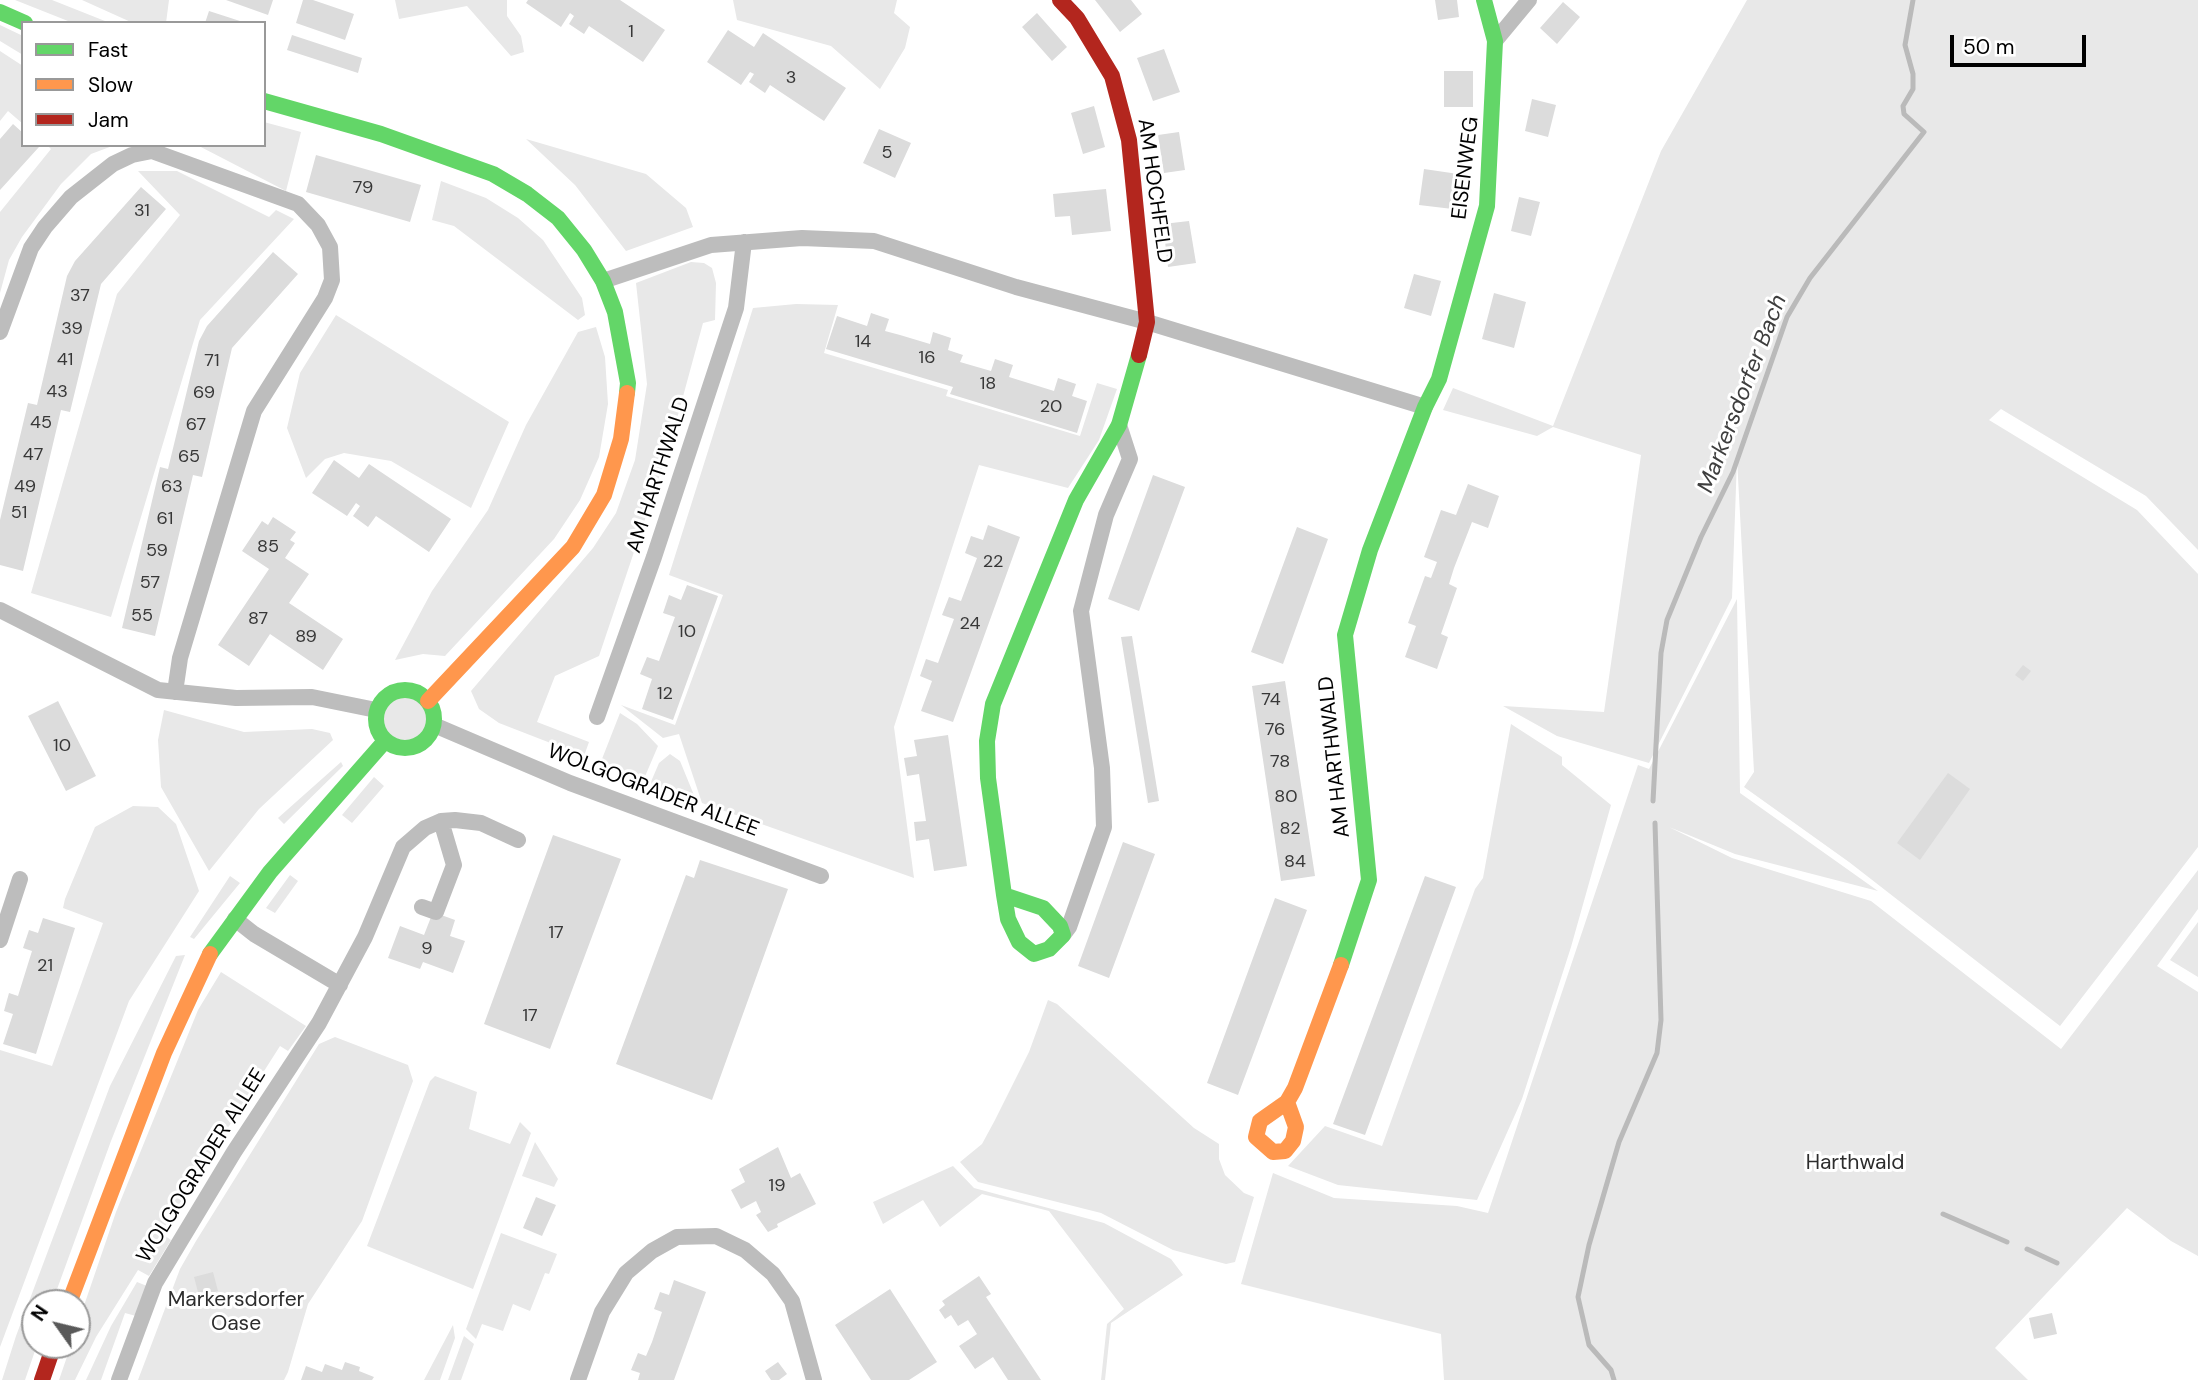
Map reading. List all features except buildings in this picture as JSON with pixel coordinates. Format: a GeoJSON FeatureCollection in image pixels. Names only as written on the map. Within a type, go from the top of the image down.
{"type":"FeatureCollection","features":[{"type":"Feature","properties":{"kind":"street","name":"AM HOCHFELD"},"geometry":{"type":"LineString","coordinates":[[1060,0],[1077,18],[1112,76],[1129,140],[1147,322]]}},
{"type":"Feature","properties":{"kind":"street","name":"EISENWEG"},"geometry":{"type":"LineString","coordinates":[[1439,379],[1487,206],[1495,41],[1484,0]]}},
{"type":"Feature","properties":{"kind":"street"},"geometry":{"type":"LineString","coordinates":[[1495,41],[1529,0]]}},
{"type":"Feature","properties":{"kind":"street"},"geometry":{"type":"LineString","coordinates":[[0,12],[21,21]]}},
{"type":"Feature","properties":{"kind":"street"},"geometry":{"type":"LineString","coordinates":[[266,102],[381,134],[493,174],[527,194],[558,218],[584,250],[603,281],[615,312],[628,383],[621,439],[604,495],[573,547],[499,629],[428,701]]}},
{"type":"Feature","properties":{"kind":"street"},"geometry":{"type":"LineString","coordinates":[[0,332],[31,248],[45,227],[71,197],[113,164],[132,155],[152,151],[298,204],[318,225],[330,247],[332,280],[325,298],[254,411],[180,657],[175,692]]}},
{"type":"Feature","properties":{"kind":"street"},"geometry":{"type":"LineString","coordinates":[[603,281],[695,248],[802,238],[874,241],[1016,287],[1147,322],[1425,407]]}},
{"type":"Feature","properties":{"kind":"street","name":"AM HARTHWALD"},"geometry":{"type":"LineString","coordinates":[[597,717],[658,547],[736,308],[744,242]]}},
{"type":"Feature","properties":{"kind":"street"},"geometry":{"type":"LineString","coordinates":[[1119,425],[1130,459],[1106,515],[1081,611],[1102,768],[1104,827],[1069,927],[1049,949],[1034,954],[1019,942],[1007,919],[988,778],[987,741],[993,704],[1076,500],[1119,425],[1132,388],[1147,322]]}},
{"type":"Feature","properties":{"kind":"street","name":"AM HARTHWALD"},"geometry":{"type":"LineString","coordinates":[[1287,1102],[1347,950],[1369,880],[1345,635],[1370,550],[1425,407],[1439,379]]}},
{"type":"Feature","properties":{"kind":"street"},"geometry":{"type":"LineString","coordinates":[[0,610],[158,690],[236,698],[312,697],[376,710]]}},
{"type":"Feature","properties":{"kind":"street"},"geometry":{"type":"LineString","coordinates":[[404,689],[417,692],[428,701],[433,710],[434,725],[420,744],[408,748],[394,746],[385,741],[376,724],[376,710],[392,692],[404,689]]}},
{"type":"Feature","properties":{"kind":"street","name":"WOLGOGRADER ALLEE"},"geometry":{"type":"LineString","coordinates":[[434,725],[570,783],[821,876]]}},
{"type":"Feature","properties":{"kind":"street"},"geometry":{"type":"LineString","coordinates":[[74,1289],[184,1006],[208,957],[270,872],[385,741]]}},
{"type":"Feature","properties":{"kind":"street"},"geometry":{"type":"LineString","coordinates":[[422,907],[436,912],[454,865],[441,821],[464,820],[481,824],[518,840]]}},
{"type":"Feature","properties":{"kind":"street","name":"WOLGOGRADER ALLEE"},"geometry":{"type":"LineString","coordinates":[[119,1380],[155,1283],[340,985],[365,937],[400,853],[413,836],[441,821]]}},
{"type":"Feature","properties":{"kind":"street"},"geometry":{"type":"LineString","coordinates":[[0,940],[20,879]]}},
{"type":"Feature","properties":{"kind":"street"},"geometry":{"type":"LineString","coordinates":[[1004,895],[1043,908],[1060,926],[1063,935]]}},
{"type":"Feature","properties":{"kind":"street"},"geometry":{"type":"LineString","coordinates":[[235,919],[254,934],[340,985]]}},
{"type":"Feature","properties":{"kind":"street"},"geometry":{"type":"LineString","coordinates":[[578,1380],[602,1311],[626,1273],[652,1251],[677,1237],[716,1236],[745,1250],[773,1274],[792,1301],[814,1380]]}},
{"type":"Feature","properties":{"kind":"street"},"geometry":{"type":"LineString","coordinates":[[42,1380],[49,1359]]}},
{"type":"Feature","properties":{"kind":"green space"},"geometry":{"type":"Polygon","coordinates":[[[15,0],[52,0],[105,21],[68,21],[15,0]]]}},
{"type":"Feature","properties":{"kind":"green space"},"geometry":{"type":"Polygon","coordinates":[[[82,0],[169,0],[166,21],[129,21],[82,0]]]}},
{"type":"Feature","properties":{"kind":"green space"},"geometry":{"type":"Polygon","coordinates":[[[395,0],[507,0],[507,16],[521,36],[524,52],[511,56],[467,6],[399,19],[395,0]]]}},
{"type":"Feature","properties":{"kind":"green space"},"geometry":{"type":"Polygon","coordinates":[[[733,0],[897,0],[894,13],[910,27],[905,48],[880,89],[831,46],[737,20],[733,0]]]}},
{"type":"Feature","properties":{"kind":"green space"},"geometry":{"type":"Polygon","coordinates":[[[1747,0],[2198,0],[2198,550],[2146,496],[2001,409],[1989,420],[2137,510],[2198,574],[2198,847],[2060,1026],[1849,862],[1744,787],[1754,772],[1737,459],[1732,598],[1649,763],[1557,736],[1503,706],[1604,712],[1641,455],[1553,427],[1537,436],[1443,410],[1453,388],[1553,426],[1661,151],[1747,0]]]}},
{"type":"Feature","properties":{"kind":"green space"},"geometry":{"type":"Polygon","coordinates":[[[0,25],[21,35],[21,54],[0,41],[0,25]]]}},
{"type":"Feature","properties":{"kind":"green space"},"geometry":{"type":"Polygon","coordinates":[[[0,51],[21,65],[21,122],[8,111],[0,121],[0,51]]]}},
{"type":"Feature","properties":{"kind":"green space"},"geometry":{"type":"Polygon","coordinates":[[[266,123],[301,132],[286,191],[201,147],[266,147],[266,123]]]}},
{"type":"Feature","properties":{"kind":"green space"},"geometry":{"type":"Polygon","coordinates":[[[526,139],[646,174],[686,208],[693,227],[626,251],[575,185],[526,139]]]}},
{"type":"Feature","properties":{"kind":"green space"},"geometry":{"type":"Polygon","coordinates":[[[49,147],[110,147],[91,154],[61,184],[22,237],[9,260],[0,293],[0,212],[51,149],[49,147]]]}},
{"type":"Feature","properties":{"kind":"green space"},"geometry":{"type":"Polygon","coordinates":[[[138,171],[177,171],[269,217],[276,210],[294,219],[200,320],[111,617],[31,593],[117,294],[180,215],[138,171]]]}},
{"type":"Feature","properties":{"kind":"green space"},"geometry":{"type":"Polygon","coordinates":[[[441,181],[486,198],[518,218],[543,240],[582,298],[585,315],[578,320],[454,226],[432,220],[441,181]]]}},
{"type":"Feature","properties":{"kind":"green space"},"geometry":{"type":"Polygon","coordinates":[[[691,262],[704,263],[712,268],[716,283],[715,320],[703,323],[669,448],[599,656],[555,676],[537,722],[589,742],[584,756],[499,723],[479,709],[471,691],[593,548],[616,513],[635,460],[647,384],[636,283],[691,262]]]}},
{"type":"Feature","properties":{"kind":"green space"},"geometry":{"type":"Polygon","coordinates":[[[796,304],[838,305],[824,353],[948,390],[946,396],[1080,436],[1097,383],[1117,389],[1099,440],[1068,488],[979,465],[894,727],[914,878],[702,803],[679,734],[663,738],[621,705],[675,725],[723,595],[669,575],[753,308],[796,304]]]}},
{"type":"Feature","properties":{"kind":"green space"},"geometry":{"type":"Polygon","coordinates":[[[336,315],[509,422],[471,508],[391,461],[344,453],[325,459],[306,478],[287,428],[300,373],[336,315]]]}},
{"type":"Feature","properties":{"kind":"green space"},"geometry":{"type":"Polygon","coordinates":[[[596,327],[605,357],[608,404],[599,457],[580,500],[554,539],[445,656],[423,654],[395,660],[432,591],[488,510],[526,425],[578,332],[596,327]]]}},
{"type":"Feature","properties":{"kind":"green space","name":"Harthwald"},"geometry":{"type":"Polygon","coordinates":[[[1737,599],[1740,793],[1878,891],[1735,854],[1669,827],[1732,858],[1871,901],[2061,1049],[2198,870],[2198,909],[2157,966],[2198,992],[2198,1256],[2171,1241],[2127,1208],[1995,1348],[2028,1380],[1444,1380],[1441,1334],[1241,1284],[1273,1173],[1334,1198],[1457,1206],[1488,1213],[1638,765],[1649,769],[1737,599]]]}},
{"type":"Feature","properties":{"kind":"green space"},"geometry":{"type":"Polygon","coordinates":[[[405,695],[421,702],[428,718],[421,734],[405,741],[389,734],[382,718],[389,702],[405,695]]]}},
{"type":"Feature","properties":{"kind":"green space"},"geometry":{"type":"Polygon","coordinates":[[[164,710],[244,732],[312,729],[330,733],[333,740],[259,809],[209,871],[161,787],[158,740],[164,710]]]}},
{"type":"Feature","properties":{"kind":"green space"},"geometry":{"type":"Polygon","coordinates":[[[620,713],[637,724],[658,746],[643,781],[600,764],[620,713]]]}},
{"type":"Feature","properties":{"kind":"green space"},"geometry":{"type":"Polygon","coordinates":[[[1511,724],[1562,757],[1562,765],[1611,805],[1571,947],[1522,1099],[1477,1200],[1338,1185],[1288,1166],[1325,1126],[1382,1146],[1475,889],[1483,878],[1511,724]]]}},
{"type":"Feature","properties":{"kind":"green space"},"geometry":{"type":"Polygon","coordinates":[[[670,754],[680,761],[696,800],[650,784],[659,763],[670,754]]]}},
{"type":"Feature","properties":{"kind":"green space"},"geometry":{"type":"Polygon","coordinates":[[[341,762],[343,766],[284,824],[278,818],[341,762]]]}},
{"type":"Feature","properties":{"kind":"green space"},"geometry":{"type":"Polygon","coordinates":[[[374,777],[384,786],[352,823],[342,815],[374,777]]]}},
{"type":"Feature","properties":{"kind":"green space"},"geometry":{"type":"Polygon","coordinates":[[[133,806],[158,807],[176,824],[199,891],[129,1001],[0,1347],[0,1050],[52,1066],[103,923],[63,908],[95,827],[133,806]]]}},
{"type":"Feature","properties":{"kind":"green space"},"geometry":{"type":"Polygon","coordinates":[[[290,875],[298,881],[275,913],[266,908],[290,875]]]}},
{"type":"Feature","properties":{"kind":"green space"},"geometry":{"type":"Polygon","coordinates":[[[230,876],[240,883],[194,939],[190,937],[230,876]]]}},
{"type":"Feature","properties":{"kind":"green space"},"geometry":{"type":"Polygon","coordinates":[[[2198,922],[2198,977],[2170,960],[2198,922]]]}},
{"type":"Feature","properties":{"kind":"green space"},"geometry":{"type":"Polygon","coordinates":[[[185,955],[111,1141],[57,1289],[34,1289],[110,1086],[176,956],[185,955]]]}},
{"type":"Feature","properties":{"kind":"green space"},"geometry":{"type":"Polygon","coordinates":[[[221,972],[306,1026],[288,1051],[280,1046],[161,1233],[171,1240],[149,1276],[138,1270],[91,1347],[90,1289],[116,1212],[198,1010],[221,972]]]}},
{"type":"Feature","properties":{"kind":"green space"},"geometry":{"type":"Polygon","coordinates":[[[1048,1000],[1057,1004],[1194,1128],[1219,1144],[1219,1159],[1225,1175],[1244,1193],[1254,1197],[1235,1262],[1226,1264],[1173,1250],[1101,1213],[978,1182],[960,1162],[982,1144],[1029,1052],[1048,1000]]]}},
{"type":"Feature","properties":{"kind":"green space","name":"Markersdorfer Oase"},"geometry":{"type":"Polygon","coordinates":[[[335,1037],[408,1065],[413,1081],[362,1221],[308,1304],[284,1380],[138,1380],[180,1269],[196,1241],[319,1044],[335,1037]]]}},
{"type":"Feature","properties":{"kind":"green space"},"geometry":{"type":"Polygon","coordinates":[[[435,1076],[477,1092],[469,1129],[510,1144],[520,1122],[531,1133],[473,1289],[367,1246],[430,1081],[435,1076]]]}},
{"type":"Feature","properties":{"kind":"green space"},"geometry":{"type":"Polygon","coordinates":[[[535,1142],[558,1179],[554,1187],[522,1176],[535,1142]]]}},
{"type":"Feature","properties":{"kind":"green space"},"geometry":{"type":"Polygon","coordinates":[[[953,1166],[974,1188],[1104,1223],[1171,1259],[1183,1275],[1111,1323],[1105,1380],[1101,1380],[1107,1324],[1124,1309],[1049,1211],[982,1194],[940,1227],[923,1200],[883,1224],[873,1202],[953,1166]]]}},
{"type":"Feature","properties":{"kind":"green space"},"geometry":{"type":"Polygon","coordinates":[[[501,1233],[557,1254],[549,1274],[545,1273],[530,1311],[513,1304],[503,1331],[482,1324],[476,1339],[466,1329],[501,1233]]]}},
{"type":"Feature","properties":{"kind":"green space"},"geometry":{"type":"Polygon","coordinates":[[[137,1282],[147,1286],[136,1316],[125,1313],[101,1380],[86,1380],[111,1326],[137,1282]]]}},
{"type":"Feature","properties":{"kind":"green space"},"geometry":{"type":"Polygon","coordinates":[[[21,1323],[21,1359],[32,1359],[25,1380],[2,1380],[21,1323]]]}},
{"type":"Feature","properties":{"kind":"green space"},"geometry":{"type":"Polygon","coordinates":[[[453,1325],[455,1338],[440,1380],[424,1380],[453,1325]]]}},
{"type":"Feature","properties":{"kind":"green space"},"geometry":{"type":"Polygon","coordinates":[[[464,1336],[474,1344],[461,1380],[448,1380],[464,1336]]]}},
{"type":"Feature","properties":{"kind":"green space"},"geometry":{"type":"Polygon","coordinates":[[[66,1359],[85,1359],[75,1380],[59,1380],[66,1359]]]}},
{"type":"Feature","properties":{"kind":"waterway","name":"Markersdorfer Bach"},"geometry":{"type":"LineString","coordinates":[[1653,801],[1661,653],[1667,620],[1701,537],[1733,472],[1787,317],[1810,278],[1924,132],[1904,114],[1903,106],[1913,89],[1913,74],[1905,45],[1913,0]]}},
{"type":"Feature","properties":{"kind":"waterway","name":"Markersdorfer Bach"},"geometry":{"type":"LineString","coordinates":[[1614,1380],[1611,1370],[1589,1345],[1578,1297],[1589,1245],[1619,1142],[1657,1053],[1661,1020],[1655,823]]}},
{"type":"Feature","properties":{"kind":"waterway"},"geometry":{"type":"LineString","coordinates":[[1943,1214],[2007,1242]]}},
{"type":"Feature","properties":{"kind":"waterway"},"geometry":{"type":"LineString","coordinates":[[2027,1249],[2057,1263]]}},
{"type":"Feature","properties":{"kind":"traffic: fast"},"geometry":{"type":"LineString","coordinates":[[1341,965],[1369,880],[1345,635],[1370,550],[1425,407],[1439,379],[1487,206],[1495,41],[1484,0]]}},
{"type":"Feature","properties":{"kind":"traffic: fast"},"geometry":{"type":"LineString","coordinates":[[0,12],[21,21]]}},
{"type":"Feature","properties":{"kind":"traffic: fast"},"geometry":{"type":"LineString","coordinates":[[266,102],[381,134],[493,174],[527,194],[558,218],[584,250],[603,281],[615,312],[628,383],[627,393]]}},
{"type":"Feature","properties":{"kind":"traffic: fast"},"geometry":{"type":"LineString","coordinates":[[1004,895],[1043,908],[1060,926],[1063,935],[1049,949],[1034,954],[1019,942],[1008,919],[1004,895],[988,778],[987,741],[993,704],[1076,500],[1119,425],[1139,355]]}},
{"type":"Feature","properties":{"kind":"traffic: fast"},"geometry":{"type":"LineString","coordinates":[[399,690],[411,690],[426,698],[434,713],[434,719],[434,725],[426,740],[411,748],[399,748],[384,740],[376,725],[376,713],[384,698],[399,690]]}},
{"type":"Feature","properties":{"kind":"traffic: fast"},"geometry":{"type":"LineString","coordinates":[[210,954],[270,872],[385,741]]}},
{"type":"Feature","properties":{"kind":"traffic: slow"},"geometry":{"type":"LineString","coordinates":[[428,701],[573,547],[604,495],[621,439],[627,393]]}},
{"type":"Feature","properties":{"kind":"traffic: slow"},"geometry":{"type":"LineString","coordinates":[[74,1289],[164,1053],[210,954]]}},
{"type":"Feature","properties":{"kind":"traffic: slow"},"geometry":{"type":"LineString","coordinates":[[1287,1102],[1296,1127],[1293,1141],[1285,1151],[1273,1152],[1256,1137],[1260,1121],[1287,1102],[1295,1088],[1341,965]]}},
{"type":"Feature","properties":{"kind":"traffic: jam"},"geometry":{"type":"LineString","coordinates":[[1060,0],[1077,18],[1112,76],[1129,140],[1147,322],[1139,355]]}},
{"type":"Feature","properties":{"kind":"traffic: jam"},"geometry":{"type":"LineString","coordinates":[[42,1380],[49,1359]]}}]}
